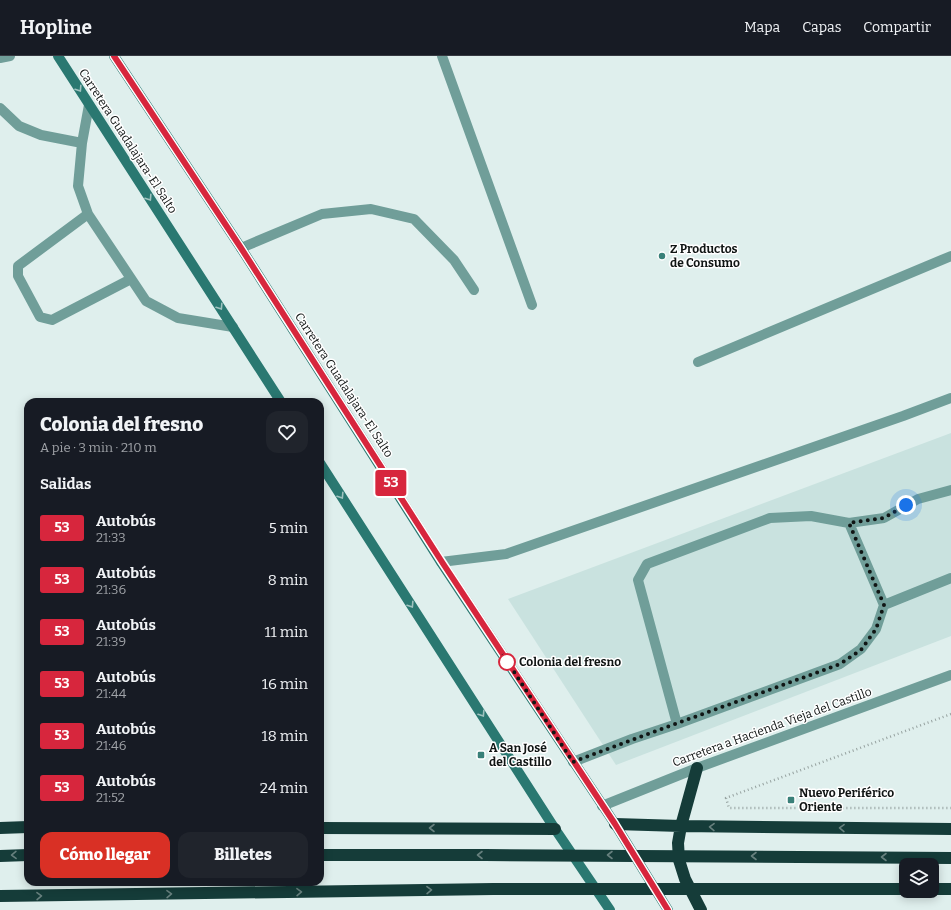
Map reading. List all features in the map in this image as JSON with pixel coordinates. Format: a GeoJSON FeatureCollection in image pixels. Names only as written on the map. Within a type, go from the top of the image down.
{"type":"FeatureCollection","features":[{"type":"Feature","properties":{"kind":"highway"},"geometry":{"type":"LineString","coordinates":[[697,768],[681,826],[678,843],[678,860],[685,879],[701,910]]}},
{"type":"Feature","properties":{"kind":"highway"},"geometry":{"type":"LineString","coordinates":[[615,824],[951,829]]}},
{"type":"Feature","properties":{"kind":"highway"},"geometry":{"type":"LineString","coordinates":[[0,828],[24,827]]}},
{"type":"Feature","properties":{"kind":"highway"},"geometry":{"type":"LineString","coordinates":[[0,832],[24,827]]}},
{"type":"Feature","properties":{"kind":"highway"},"geometry":{"type":"LineString","coordinates":[[324,828],[555,829]]}},
{"type":"Feature","properties":{"kind":"highway"},"geometry":{"type":"LineString","coordinates":[[0,856],[24,855]]}},
{"type":"Feature","properties":{"kind":"highway"},"geometry":{"type":"LineString","coordinates":[[324,855],[951,858]]}},
{"type":"Feature","properties":{"kind":"highway"},"geometry":{"type":"LineString","coordinates":[[0,896],[493,889],[899,889]]}},
{"type":"Feature","properties":{"kind":"highway"},"geometry":{"type":"LineString","coordinates":[[939,889],[951,889]]}},
{"type":"Feature","properties":{"kind":"main road","name":"Carretera Guadalajara-El Salto"},"geometry":{"type":"LineString","coordinates":[[58,56],[278,398]]}},
{"type":"Feature","properties":{"kind":"main road","name":"Carretera Guadalajara-El Salto"},"geometry":{"type":"LineString","coordinates":[[114,56],[241,248],[442,562],[615,824],[668,910]]}},
{"type":"Feature","properties":{"kind":"main road"},"geometry":{"type":"LineString","coordinates":[[324,469],[555,829],[610,910]]}},
{"type":"Feature","properties":{"kind":"street"},"geometry":{"type":"LineString","coordinates":[[0,58],[10,56]]}},
{"type":"Feature","properties":{"kind":"street"},"geometry":{"type":"LineString","coordinates":[[442,56],[532,305]]}},
{"type":"Feature","properties":{"kind":"street"},"geometry":{"type":"LineString","coordinates":[[89,105],[82,143],[78,186],[88,214],[146,301],[178,318],[232,327]]}},
{"type":"Feature","properties":{"kind":"street"},"geometry":{"type":"LineString","coordinates":[[0,108],[19,126],[40,135],[82,143]]}},
{"type":"Feature","properties":{"kind":"street"},"geometry":{"type":"LineString","coordinates":[[241,248],[322,214],[371,208],[414,219],[454,260],[474,290]]}},
{"type":"Feature","properties":{"kind":"street"},"geometry":{"type":"LineString","coordinates":[[88,214],[18,266],[18,276],[40,317],[52,320],[131,279]]}},
{"type":"Feature","properties":{"kind":"street"},"geometry":{"type":"LineString","coordinates":[[698,362],[951,256]]}},
{"type":"Feature","properties":{"kind":"street"},"geometry":{"type":"LineString","coordinates":[[442,562],[506,554],[951,398]]}},
{"type":"Feature","properties":{"kind":"street"},"geometry":{"type":"LineString","coordinates":[[677,724],[638,580],[647,564],[770,518],[811,516],[849,523],[884,518],[918,499],[951,490]]}},
{"type":"Feature","properties":{"kind":"street"},"geometry":{"type":"LineString","coordinates":[[573,762],[632,739],[840,664],[861,650],[876,629],[884,605],[849,523]]}},
{"type":"Feature","properties":{"kind":"street"},"geometry":{"type":"LineString","coordinates":[[884,605],[951,578]]}},
{"type":"Feature","properties":{"kind":"street","name":"Carretera a Hacienda Vieja del Castillo"},"geometry":{"type":"LineString","coordinates":[[602,806],[697,768],[951,674]]}},
{"type":"Feature","properties":{"kind":"path"},"geometry":{"type":"LineString","coordinates":[[951,714],[726,798],[729,808],[951,808]]}},
{"type":"Feature","properties":{"kind":"shaded area"},"geometry":{"type":"Polygon","coordinates":[[[951,433],[951,636],[616,765],[508,599],[951,433]]]}},
{"type":"Feature","properties":{"kind":"bus line","name":"53"},"geometry":{"type":"LineString","coordinates":[[114,56],[241,248],[442,562],[615,824],[668,910]]}},
{"type":"Feature","properties":{"kind":"place","name":"Z Productos de Consumo"},"geometry":{"type":"Point","coordinates":[662,256]}},
{"type":"Feature","properties":{"kind":"place","name":"Colonia del fresno"},"geometry":{"type":"Point","coordinates":[507,662]}},
{"type":"Feature","properties":{"kind":"place","name":"A San José del Castillo"},"geometry":{"type":"Point","coordinates":[481,755]}},
{"type":"Feature","properties":{"kind":"place","name":"Nuevo Periférico Oriente"},"geometry":{"type":"Point","coordinates":[791,800]}},
{"type":"Feature","properties":{"kind":"route"},"geometry":{"type":"LineString","coordinates":[[507,662],[503,655],[573,762],[632,739],[840,664],[861,650],[876,629],[884,605],[849,523],[884,518],[906,505]]}}]}
